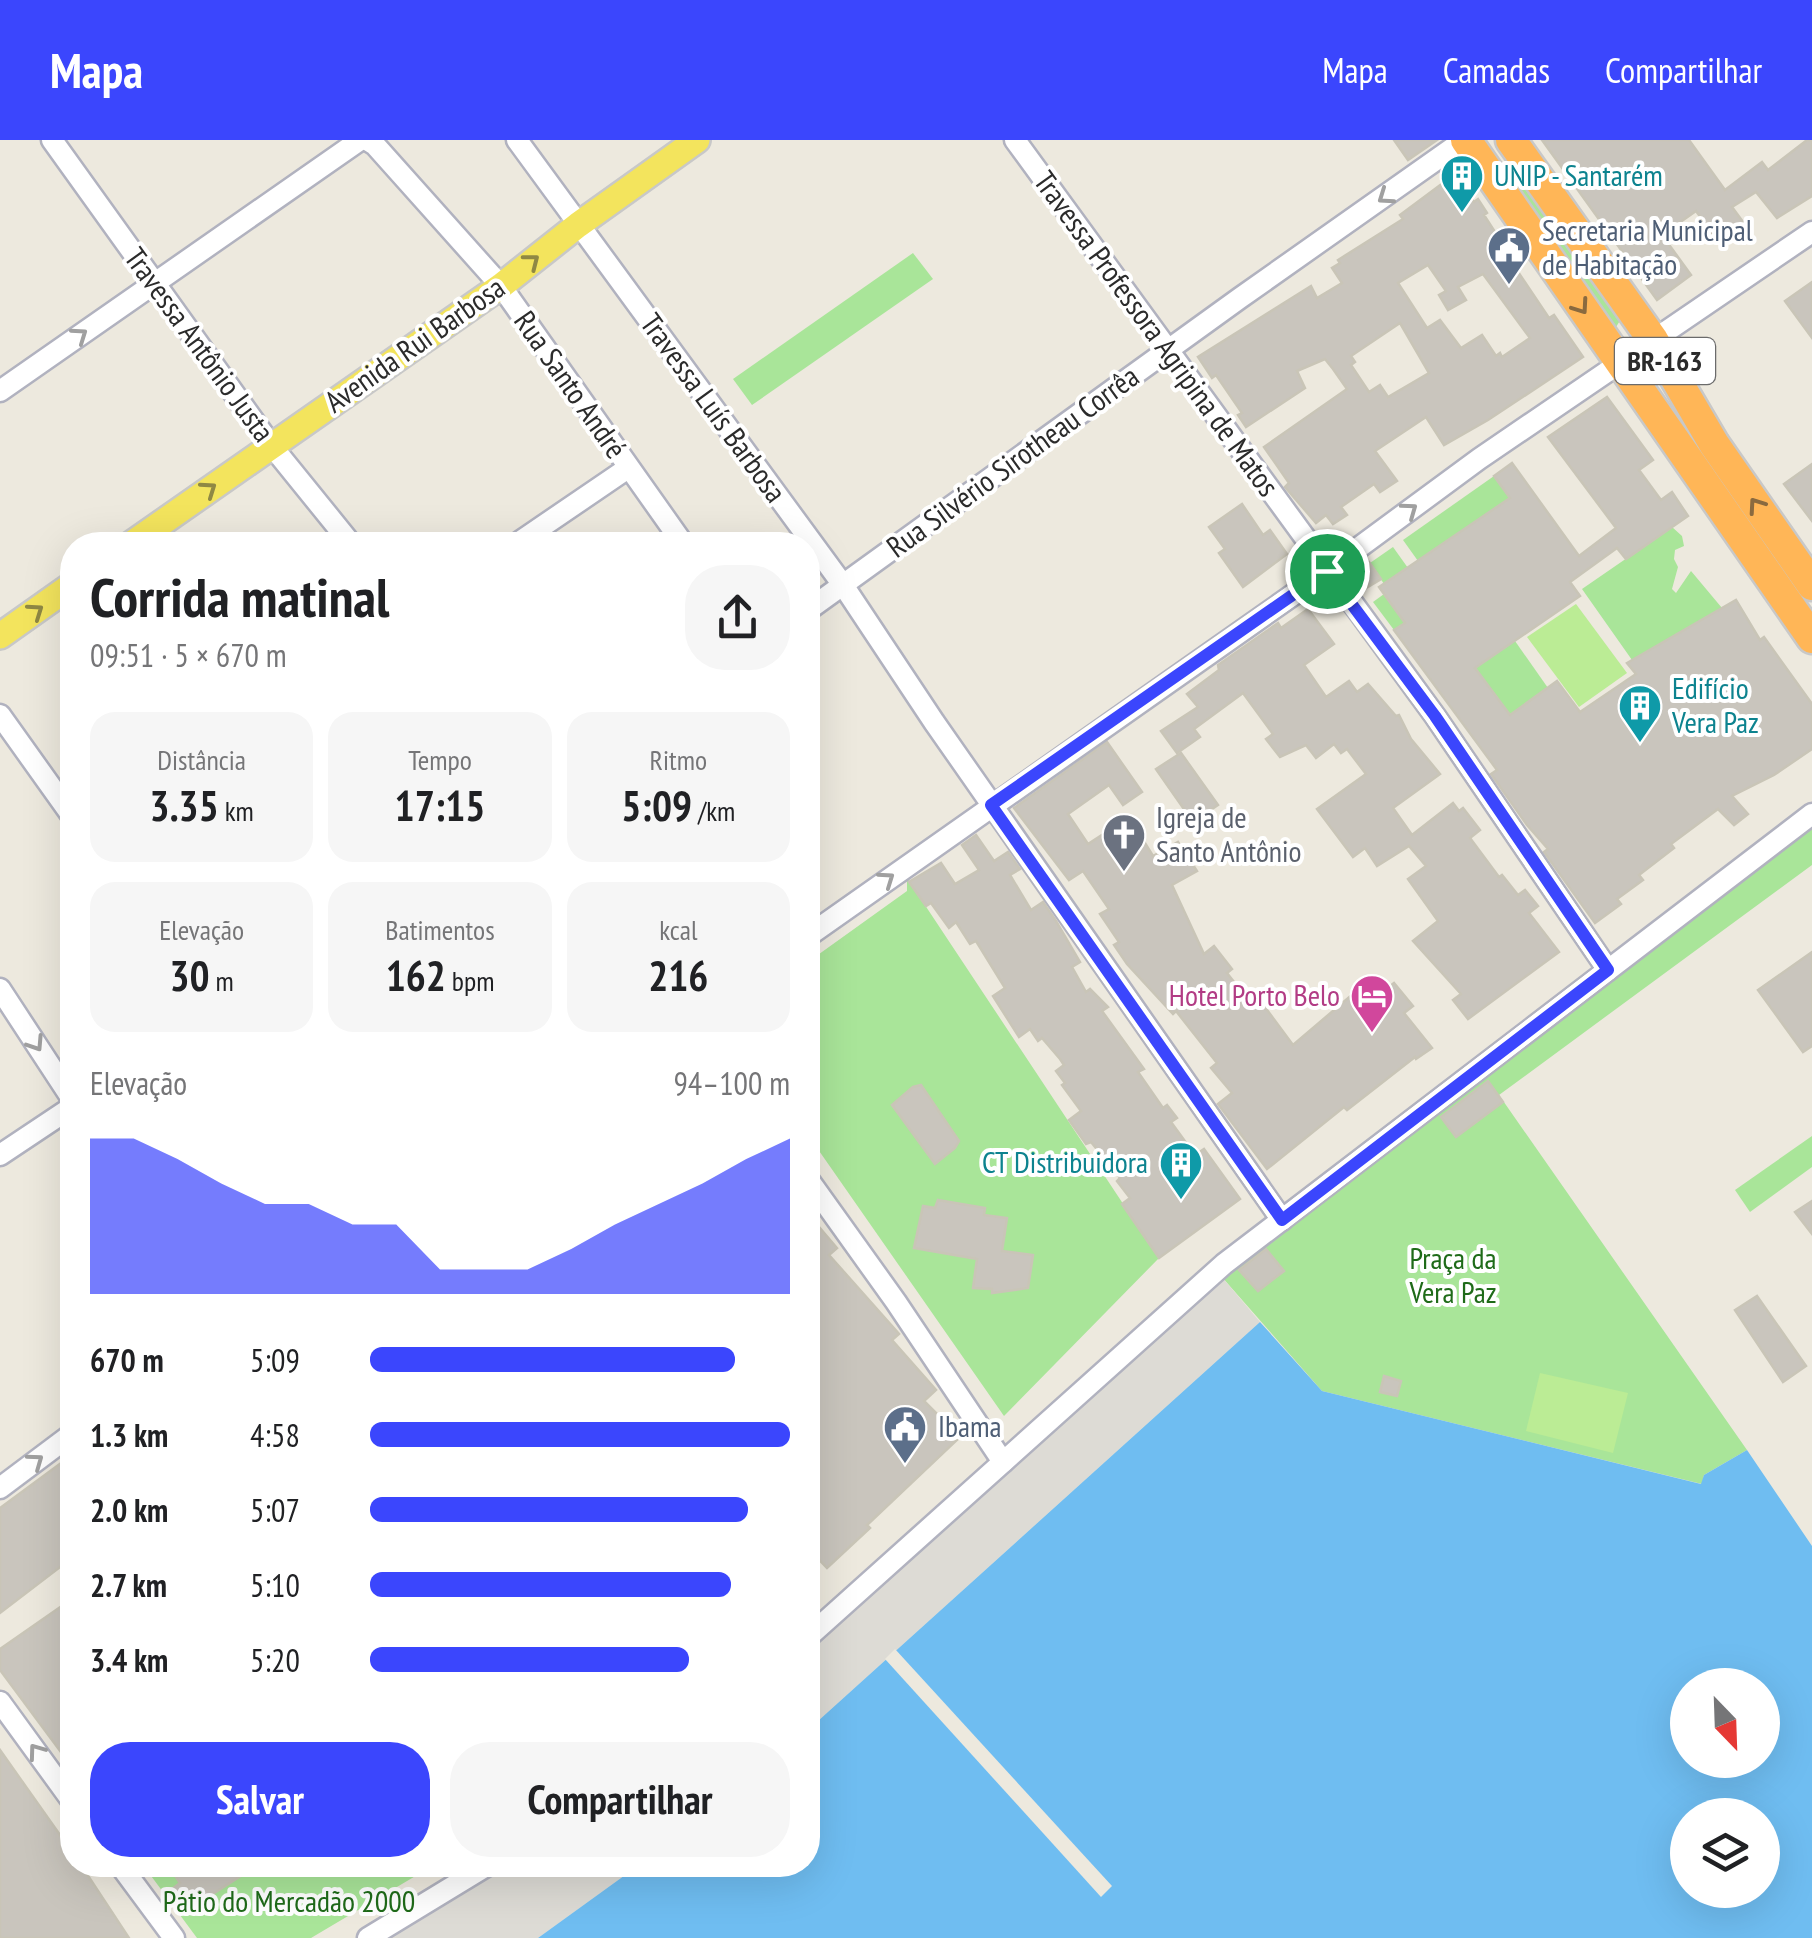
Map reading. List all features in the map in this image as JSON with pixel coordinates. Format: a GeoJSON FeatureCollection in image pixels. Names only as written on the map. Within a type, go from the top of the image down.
{"type":"FeatureCollection","features":[{"type":"Feature","properties":{"kind":"highway","name":"BR-163"},"geometry":{"type":"LineString","coordinates":[[1465,140],[1812,638]]}},
{"type":"Feature","properties":{"kind":"highway","name":"BR-163"},"geometry":{"type":"LineString","coordinates":[[1511,140],[1653,340],[1714,444],[1812,585]]}},
{"type":"Feature","properties":{"kind":"main road","name":"Avenida Rui Barbosa"},"geometry":{"type":"LineString","coordinates":[[148,532],[500,286],[696,140]]}},
{"type":"Feature","properties":{"kind":"main road"},"geometry":{"type":"LineString","coordinates":[[0,636],[60,594]]}},
{"type":"Feature","properties":{"kind":"street","name":"Travessa Antônio Justa"},"geometry":{"type":"LineString","coordinates":[[52,140],[271,445],[341,532]]}},
{"type":"Feature","properties":{"kind":"street"},"geometry":{"type":"LineString","coordinates":[[0,391],[366,140]]}},
{"type":"Feature","properties":{"kind":"street","name":"Rua Santo André"},"geometry":{"type":"LineString","coordinates":[[366,140],[500,286],[675,532]]}},
{"type":"Feature","properties":{"kind":"street","name":"Travessa Luís Barbosa"},"geometry":{"type":"LineString","coordinates":[[517,140],[804,532]]}},
{"type":"Feature","properties":{"kind":"street","name":"Travessa Professora Agripina de Matos"},"geometry":{"type":"LineString","coordinates":[[1015,140],[1435,716],[1608,970]]}},
{"type":"Feature","properties":{"kind":"street","name":"Rua Silvério Sirotheau Corrêa"},"geometry":{"type":"LineString","coordinates":[[820,601],[1465,140]]}},
{"type":"Feature","properties":{"kind":"street"},"geometry":{"type":"LineString","coordinates":[[820,927],[1327,571],[1479,459],[1812,232]]}},
{"type":"Feature","properties":{"kind":"street"},"geometry":{"type":"LineString","coordinates":[[534,532],[628,468]]}},
{"type":"Feature","properties":{"kind":"street","name":"Travessa Luís Barbosa"},"geometry":{"type":"LineString","coordinates":[[820,554],[1282,1220]]}},
{"type":"Feature","properties":{"kind":"street"},"geometry":{"type":"LineString","coordinates":[[0,716],[60,799]]}},
{"type":"Feature","properties":{"kind":"street"},"geometry":{"type":"LineString","coordinates":[[820,1625],[1224,1264],[1812,814]]}},
{"type":"Feature","properties":{"kind":"street"},"geometry":{"type":"LineString","coordinates":[[0,989],[60,1084]]}},
{"type":"Feature","properties":{"kind":"street"},"geometry":{"type":"LineString","coordinates":[[0,1155],[60,1112]]}},
{"type":"Feature","properties":{"kind":"street"},"geometry":{"type":"LineString","coordinates":[[820,1196],[1003,1462]]}},
{"type":"Feature","properties":{"kind":"street"},"geometry":{"type":"LineString","coordinates":[[0,1488],[60,1443]]}},
{"type":"Feature","properties":{"kind":"street"},"geometry":{"type":"LineString","coordinates":[[0,1702],[60,1784]]}},
{"type":"Feature","properties":{"kind":"street"},"geometry":{"type":"LineString","coordinates":[[129,1877],[174,1938]]}},
{"type":"Feature","properties":{"kind":"street"},"geometry":{"type":"LineString","coordinates":[[368,1938],[468,1877]]}},
{"type":"Feature","properties":{"kind":"green space"},"geometry":{"type":"Polygon","coordinates":[[[1507,161],[1513,163],[1621,319],[1616,327],[1611,326],[1502,170],[1507,161]]]}},
{"type":"Feature","properties":{"kind":"green space"},"geometry":{"type":"Polygon","coordinates":[[[913,253],[933,279],[752,405],[733,379],[913,253]]]}},
{"type":"Feature","properties":{"kind":"green space"},"geometry":{"type":"Polygon","coordinates":[[[1494,476],[1510,498],[1418,561],[1403,540],[1494,476]]]}},
{"type":"Feature","properties":{"kind":"green space"},"geometry":{"type":"Polygon","coordinates":[[[1672,527],[1682,536],[1684,546],[1675,550],[1678,567],[1672,589],[1676,593],[1691,571],[1722,608],[1632,660],[1582,589],[1672,527]]]}},
{"type":"Feature","properties":{"kind":"green space"},"geometry":{"type":"Polygon","coordinates":[[[1393,547],[1408,568],[1384,584],[1370,563],[1393,547]]]}},
{"type":"Feature","properties":{"kind":"green space"},"geometry":{"type":"Polygon","coordinates":[[[1384,594],[1433,604],[1394,630],[1373,602],[1384,594]]]}},
{"type":"Feature","properties":{"kind":"green space"},"geometry":{"type":"Polygon","coordinates":[[[1576,604],[1627,673],[1579,707],[1527,637],[1576,604]]]}},
{"type":"Feature","properties":{"kind":"green space"},"geometry":{"type":"Polygon","coordinates":[[[1515,641],[1548,688],[1510,715],[1475,668],[1515,641]]]}},
{"type":"Feature","properties":{"kind":"green space","name":"Praça da Vera Paz"},"geometry":{"type":"Polygon","coordinates":[[[1812,823],[1812,865],[1499,1095],[1747,1450],[1704,1475],[1702,1484],[1322,1391],[1221,1276],[1812,823]]]}},
{"type":"Feature","properties":{"kind":"green space"},"geometry":{"type":"Polygon","coordinates":[[[907,878],[1159,1258],[1004,1416],[820,1152],[820,953],[907,891],[907,878]]]}},
{"type":"Feature","properties":{"kind":"green space"},"geometry":{"type":"Polygon","coordinates":[[[1812,1136],[1812,1167],[1750,1212],[1735,1190],[1812,1136]]]}},
{"type":"Feature","properties":{"kind":"green space"},"geometry":{"type":"Polygon","coordinates":[[[1540,1373],[1628,1393],[1613,1453],[1526,1431],[1540,1373]]]}},
{"type":"Feature","properties":{"kind":"green space","name":"Pátio do Mercadão 2000"},"geometry":{"type":"Polygon","coordinates":[[[152,1877],[176,1877],[180,1883],[172,1889],[181,1903],[234,1877],[414,1877],[311,1938],[197,1938],[152,1877]]]}},
{"type":"Feature","properties":{"kind":"shaded area"},"geometry":{"type":"Polygon","coordinates":[[[1221,1276],[1260,1322],[820,1719],[820,1634],[1221,1276]]]}},
{"type":"Feature","properties":{"kind":"shaded area"},"geometry":{"type":"Polygon","coordinates":[[[479,1877],[622,1877],[538,1938],[380,1938],[479,1877]]]}},
{"type":"Feature","properties":{"kind":"water"},"geometry":{"type":"Polygon","coordinates":[[[1260,1322],[1322,1391],[1701,1484],[1704,1475],[1747,1450],[1812,1546],[1812,1938],[538,1938],[622,1877],[820,1877],[820,1719],[1260,1322]]]}},
{"type":"Feature","properties":{"kind":"pier"},"geometry":{"type":"Polygon","coordinates":[[[895,1649],[1112,1886],[1101,1897],[885,1659],[895,1649]]]}},
{"type":"Feature","properties":{"kind":"building"},"geometry":{"type":"Polygon","coordinates":[[[1394,140],[1437,140],[1408,160],[1394,140]]]}},
{"type":"Feature","properties":{"kind":"building"},"geometry":{"type":"Polygon","coordinates":[[[1542,140],[1689,140],[1725,190],[1762,162],[1768,170],[1812,140],[1812,196],[1777,218],[1756,192],[1732,207],[1746,226],[1720,244],[1696,211],[1662,235],[1691,275],[1657,300],[1542,140]]]}},
{"type":"Feature","properties":{"kind":"building"},"geometry":{"type":"Polygon","coordinates":[[[1455,174],[1474,202],[1478,199],[1497,235],[1494,236],[1549,318],[1554,315],[1583,357],[1444,445],[1426,417],[1375,451],[1397,481],[1380,492],[1374,484],[1341,507],[1347,515],[1333,524],[1326,515],[1316,523],[1285,487],[1289,483],[1264,447],[1347,389],[1333,369],[1325,359],[1297,371],[1305,388],[1246,427],[1238,415],[1242,413],[1216,375],[1212,378],[1198,357],[1311,286],[1317,298],[1342,283],[1332,268],[1340,263],[1338,260],[1403,219],[1400,215],[1455,174]],[[1428,265],[1398,283],[1427,328],[1440,320],[1461,348],[1482,335],[1496,356],[1500,353],[1502,357],[1530,338],[1483,274],[1458,287],[1466,300],[1448,310],[1439,295],[1446,291],[1428,265]],[[1400,323],[1351,356],[1355,362],[1351,365],[1369,392],[1380,385],[1388,397],[1429,373],[1400,323]]]}},
{"type":"Feature","properties":{"kind":"building"},"geometry":{"type":"Polygon","coordinates":[[[1812,282],[1812,338],[1785,301],[1812,282]]]}},
{"type":"Feature","properties":{"kind":"building"},"geometry":{"type":"Polygon","coordinates":[[[1607,397],[1653,460],[1639,470],[1661,500],[1672,492],[1688,516],[1626,559],[1617,548],[1570,582],[1580,596],[1475,668],[1510,715],[1557,681],[1580,712],[1636,674],[1627,663],[1736,600],[1760,640],[1764,637],[1812,704],[1812,749],[1774,775],[1732,796],[1748,814],[1734,825],[1718,809],[1671,844],[1674,848],[1639,875],[1643,880],[1617,899],[1621,904],[1595,923],[1544,852],[1548,849],[1491,774],[1497,770],[1394,630],[1405,623],[1379,587],[1510,498],[1494,476],[1512,463],[1579,556],[1616,528],[1548,437],[1607,397]]]}},
{"type":"Feature","properties":{"kind":"building"},"geometry":{"type":"Polygon","coordinates":[[[1812,464],[1812,521],[1784,484],[1812,464]]]}},
{"type":"Feature","properties":{"kind":"building"},"geometry":{"type":"Polygon","coordinates":[[[1242,504],[1263,535],[1270,530],[1287,554],[1243,587],[1219,553],[1225,549],[1209,527],[1242,504]]]}},
{"type":"Feature","properties":{"kind":"building"},"geometry":{"type":"Polygon","coordinates":[[[1369,562],[1381,579],[1361,591],[1349,575],[1369,562]]]}},
{"type":"Feature","properties":{"kind":"building"},"geometry":{"type":"Polygon","coordinates":[[[1308,609],[1334,644],[1304,665],[1326,697],[1349,681],[1357,692],[1368,684],[1399,715],[1411,739],[1440,774],[1393,808],[1412,835],[1453,803],[1459,811],[1463,808],[1480,830],[1470,838],[1499,877],[1502,875],[1518,895],[1525,890],[1538,906],[1529,913],[1559,952],[1468,1019],[1453,1000],[1461,994],[1413,941],[1438,921],[1408,879],[1426,866],[1409,846],[1377,866],[1365,848],[1353,857],[1317,809],[1366,774],[1347,749],[1341,753],[1334,744],[1316,758],[1306,745],[1280,757],[1266,739],[1273,734],[1243,693],[1194,729],[1200,737],[1177,753],[1161,731],[1198,707],[1187,694],[1219,670],[1218,665],[1278,623],[1281,628],[1308,609]]]}},
{"type":"Feature","properties":{"kind":"building"},"geometry":{"type":"Polygon","coordinates":[[[1107,742],[1142,792],[1123,805],[1109,785],[1068,814],[1088,844],[1105,833],[1117,849],[1140,835],[1153,856],[1178,842],[1197,871],[1172,885],[1204,954],[1214,946],[1232,969],[1227,973],[1245,996],[1253,991],[1293,1045],[1354,993],[1364,1006],[1394,983],[1413,1006],[1404,1013],[1432,1048],[1347,1110],[1344,1107],[1267,1169],[1218,1104],[1232,1093],[1211,1068],[1217,1063],[1176,1011],[1173,1014],[1127,964],[1114,945],[1119,942],[1100,914],[1109,909],[1083,871],[1069,880],[1014,808],[1107,742]]]}},
{"type":"Feature","properties":{"kind":"building"},"geometry":{"type":"Polygon","coordinates":[[[1181,753],[1218,805],[1193,822],[1156,769],[1181,753]]]}},
{"type":"Feature","properties":{"kind":"building"},"geometry":{"type":"Polygon","coordinates":[[[976,835],[994,861],[1008,852],[1020,869],[1010,875],[1031,910],[1043,902],[1056,921],[1080,962],[1072,967],[1086,992],[1090,989],[1108,1007],[1102,1011],[1144,1069],[1138,1072],[1163,1108],[1167,1105],[1177,1118],[1171,1122],[1195,1155],[1204,1149],[1240,1199],[1159,1258],[1122,1204],[1130,1198],[1117,1181],[1120,1178],[1091,1142],[1086,1144],[1069,1120],[1081,1111],[1056,1071],[1064,1065],[1030,1029],[1019,1037],[993,996],[1005,988],[976,941],[970,944],[956,922],[949,928],[909,882],[941,863],[955,884],[979,870],[962,845],[976,835]]]}},
{"type":"Feature","properties":{"kind":"building"},"geometry":{"type":"Polygon","coordinates":[[[1812,952],[1812,1046],[1803,1052],[1758,990],[1812,952]]]}},
{"type":"Feature","properties":{"kind":"building"},"geometry":{"type":"Polygon","coordinates":[[[1488,1081],[1503,1102],[1456,1137],[1441,1117],[1488,1081]]]}},
{"type":"Feature","properties":{"kind":"building"},"geometry":{"type":"Polygon","coordinates":[[[921,1085],[959,1141],[935,1164],[892,1105],[921,1085]]]}},
{"type":"Feature","properties":{"kind":"building"},"geometry":{"type":"Polygon","coordinates":[[[938,1200],[985,1208],[984,1215],[1007,1218],[1002,1251],[1033,1255],[1028,1288],[992,1293],[992,1289],[973,1288],[977,1259],[914,1248],[923,1206],[935,1208],[938,1200]]]}},
{"type":"Feature","properties":{"kind":"building"},"geometry":{"type":"Polygon","coordinates":[[[1812,1201],[1812,1234],[1795,1212],[1812,1201]]]}},
{"type":"Feature","properties":{"kind":"building"},"geometry":{"type":"Polygon","coordinates":[[[820,1228],[837,1248],[829,1255],[899,1334],[892,1340],[936,1390],[924,1401],[960,1437],[827,1568],[820,1561],[820,1228]]]}},
{"type":"Feature","properties":{"kind":"building"},"geometry":{"type":"Polygon","coordinates":[[[1266,1249],[1284,1271],[1258,1291],[1239,1270],[1266,1249]]]}},
{"type":"Feature","properties":{"kind":"building"},"geometry":{"type":"Polygon","coordinates":[[[1757,1296],[1806,1366],[1783,1382],[1735,1310],[1757,1296]]]}},
{"type":"Feature","properties":{"kind":"building"},"geometry":{"type":"Polygon","coordinates":[[[1384,1376],[1401,1381],[1397,1396],[1380,1392],[1384,1376]]]}},
{"type":"Feature","properties":{"kind":"building"},"geometry":{"type":"Polygon","coordinates":[[[60,1464],[60,1567],[0,1613],[0,1508],[60,1464]]]}},
{"type":"Feature","properties":{"kind":"building"},"geometry":{"type":"Polygon","coordinates":[[[60,1607],[60,1751],[0,1670],[0,1649],[60,1607]]]}},
{"type":"Feature","properties":{"kind":"building"},"geometry":{"type":"Polygon","coordinates":[[[0,1750],[60,1835],[60,1877],[89,1877],[129,1938],[0,1938],[0,1750]]]}},
{"type":"Feature","properties":{"kind":"building"},"geometry":{"type":"Polygon","coordinates":[[[176,1877],[239,1877],[186,1911],[172,1889],[180,1883],[176,1877]]]}},
{"type":"Feature","properties":{"kind":"place","name":"UNIP - Santarém"},"geometry":{"type":"Point","coordinates":[1462,214]}},
{"type":"Feature","properties":{"kind":"place","name":"Secretaria Municipal de Habitação"},"geometry":{"type":"Point","coordinates":[1509,286]}},
{"type":"Feature","properties":{"kind":"place","name":"Edifício Vera Paz"},"geometry":{"type":"Point","coordinates":[1640,744]}},
{"type":"Feature","properties":{"kind":"place","name":"Igreja de Santo Antônio"},"geometry":{"type":"Point","coordinates":[1124,873]}},
{"type":"Feature","properties":{"kind":"place","name":"Hotel Porto Belo"},"geometry":{"type":"Point","coordinates":[1372,1034]}},
{"type":"Feature","properties":{"kind":"place","name":"CT Distribuidora"},"geometry":{"type":"Point","coordinates":[1181,1201]}},
{"type":"Feature","properties":{"kind":"place","name":"Ibama"},"geometry":{"type":"Point","coordinates":[905,1465]}},
{"type":"Feature","properties":{"kind":"route"},"geometry":{"type":"LineString","coordinates":[[1327,571],[1435,716],[1608,970],[1282,1220],[991,805],[1327,571]]}}]}
